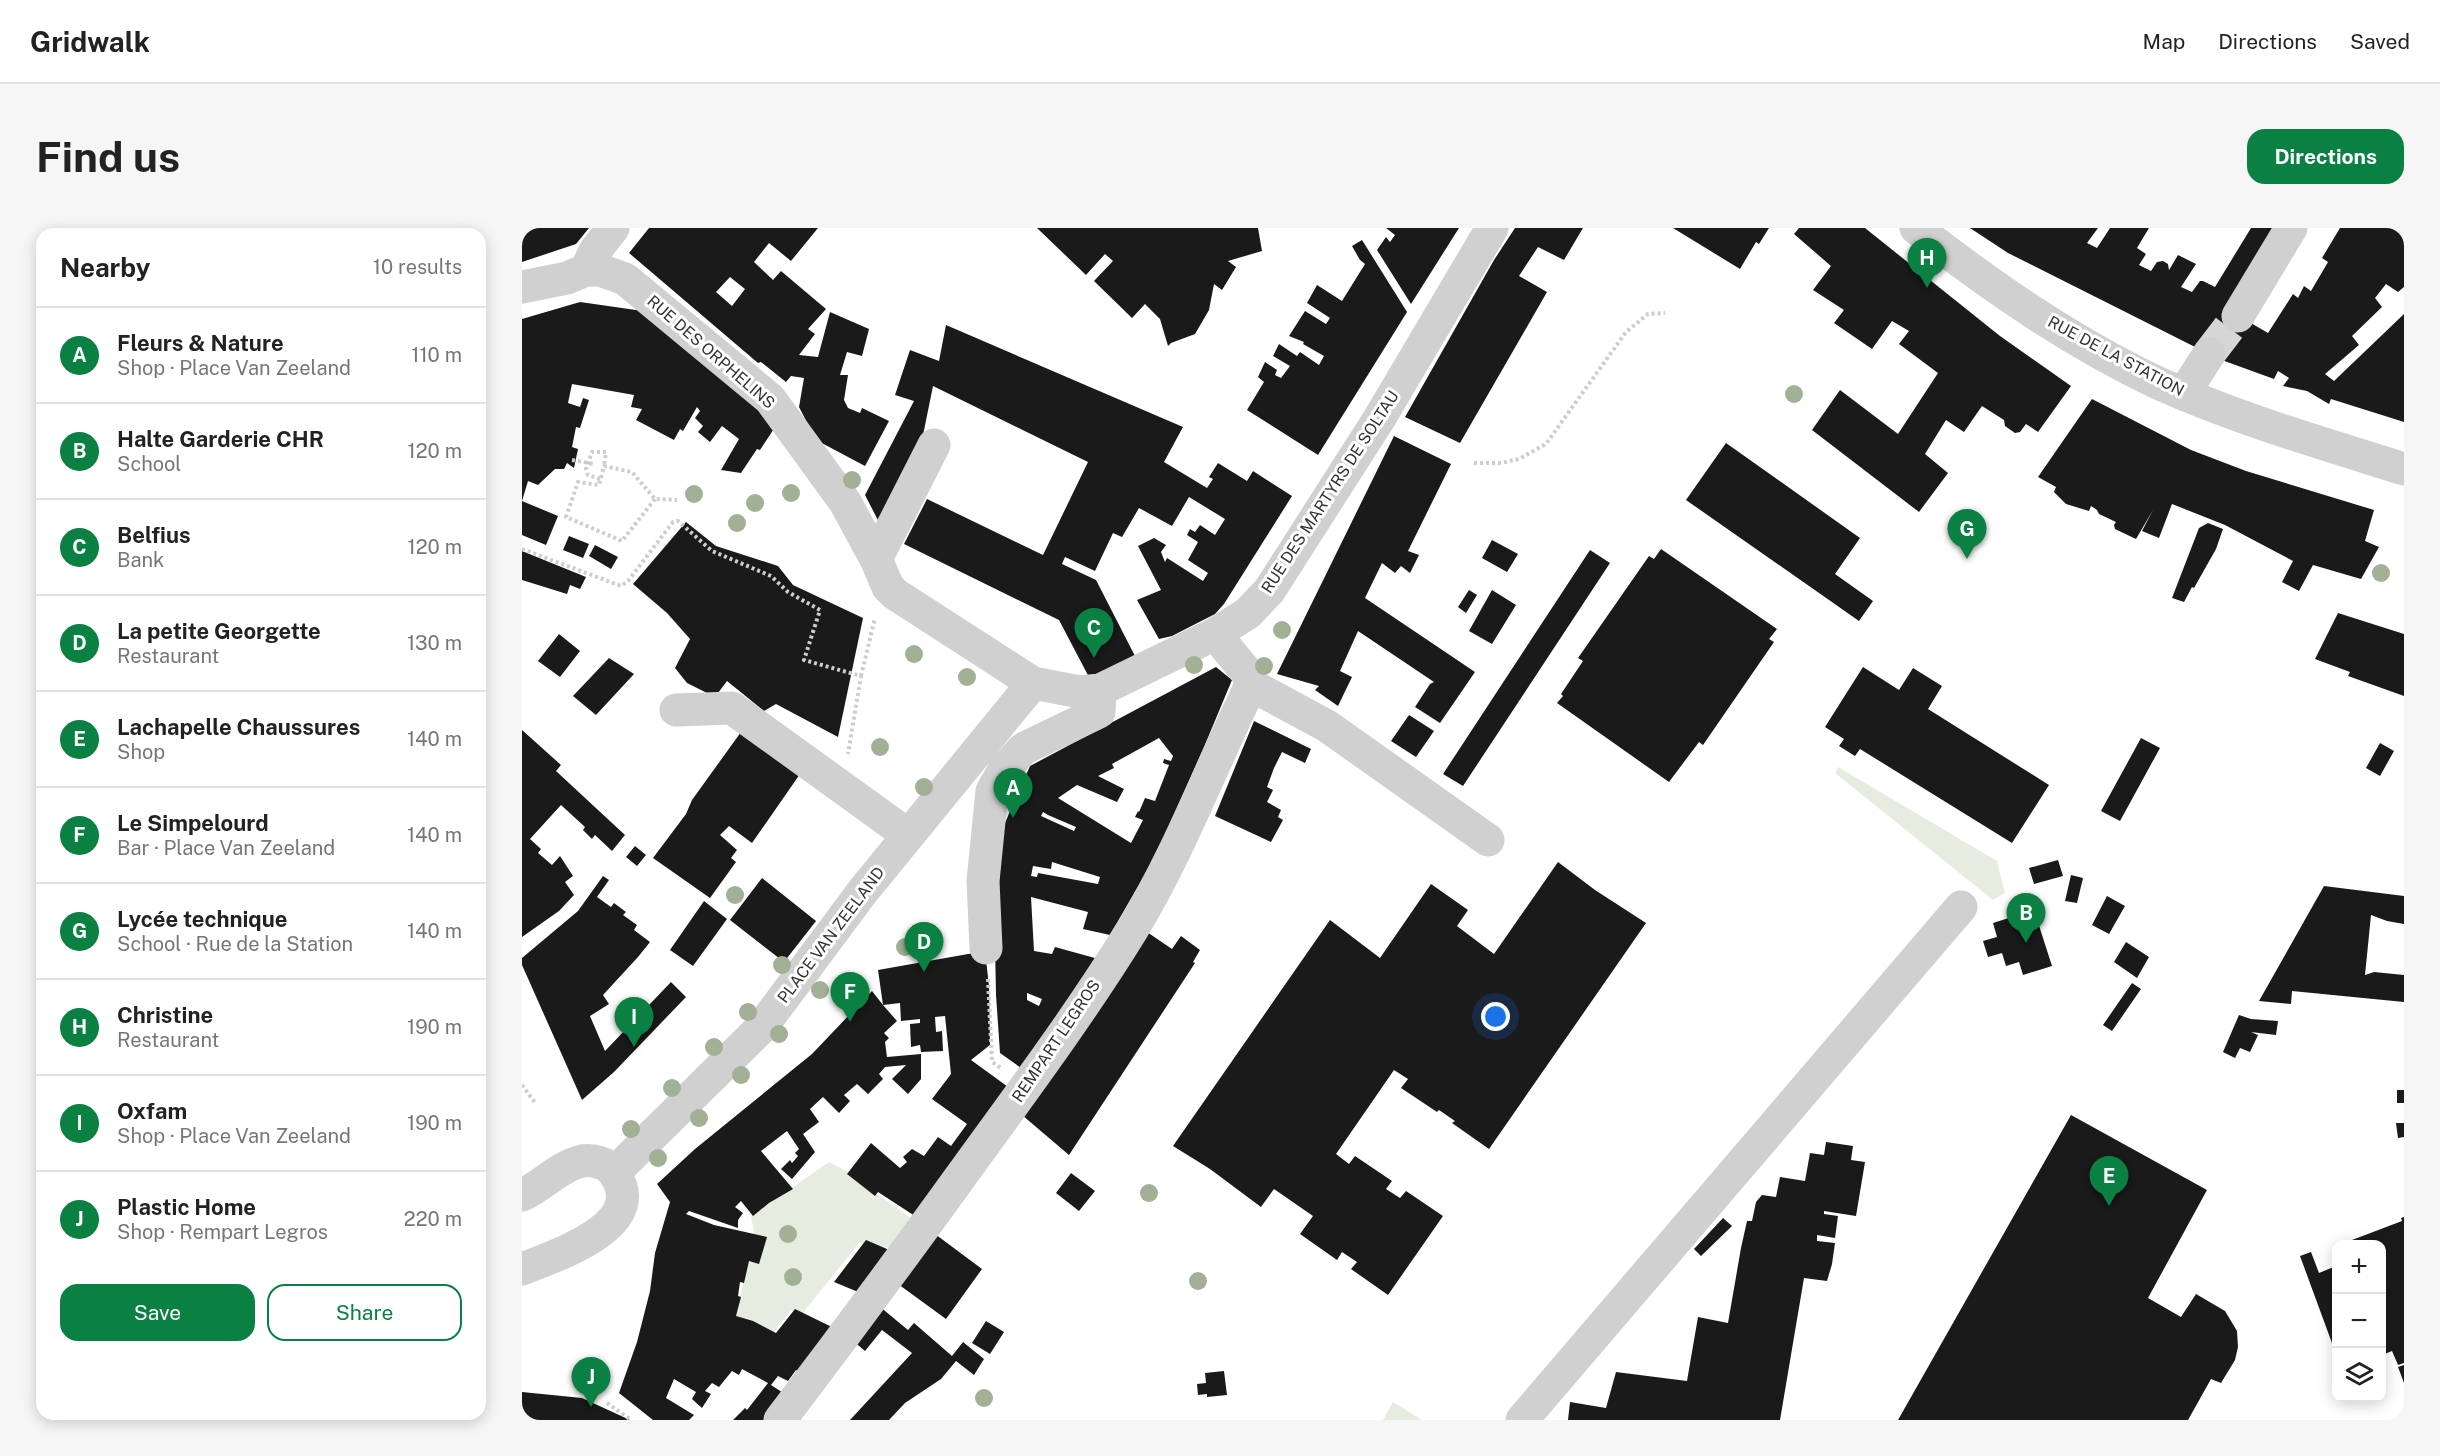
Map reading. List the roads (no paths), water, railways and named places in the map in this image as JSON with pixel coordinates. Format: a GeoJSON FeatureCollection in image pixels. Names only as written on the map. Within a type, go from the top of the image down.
{"type":"FeatureCollection","features":[{"type":"Feature","properties":{"kind":"street"},"geometry":{"type":"LineString","coordinates":[[586,270],[595,251],[613,228]]}},
{"type":"Feature","properties":{"kind":"street","name":"RUE DES MARTYRS DE SOLTAU"},"geometry":{"type":"LineString","coordinates":[[1033,683],[1080,692],[1100,690],[1215,634],[1248,613],[1269,591],[1379,419],[1492,228]]}},
{"type":"Feature","properties":{"kind":"street","name":"RUE DE LA STATION"},"geometry":{"type":"LineString","coordinates":[[1916,228],[1996,289],[2085,343],[2157,382],[2285,432],[2404,469]]}},
{"type":"Feature","properties":{"kind":"street"},"geometry":{"type":"LineString","coordinates":[[2238,316],[2291,228]]}},
{"type":"Feature","properties":{"kind":"street","name":"RUE DES ORPHELINS"},"geometry":{"type":"LineString","coordinates":[[522,287],[567,278],[586,270],[600,270],[625,279],[770,399],[844,501],[895,594],[1033,683]]}},
{"type":"Feature","properties":{"kind":"street"},"geometry":{"type":"LineString","coordinates":[[2184,393],[2209,354]]}},
{"type":"Feature","properties":{"kind":"street"},"geometry":{"type":"LineString","coordinates":[[882,573],[934,445]]}},
{"type":"Feature","properties":{"kind":"street"},"geometry":{"type":"LineString","coordinates":[[1215,634],[1248,674],[1251,685],[1327,726],[1488,840]]}},
{"type":"Feature","properties":{"kind":"street","name":"PLACE VAN ZEELAND"},"geometry":{"type":"LineString","coordinates":[[614,1173],[761,1028],[859,896],[1033,683]]}},
{"type":"Feature","properties":{"kind":"street","name":"REMPART LEGROS"},"geometry":{"type":"LineString","coordinates":[[780,1420],[844,1337],[1027,1086],[1132,929],[1189,819],[1251,685]]}},
{"type":"Feature","properties":{"kind":"street"},"geometry":{"type":"LineString","coordinates":[[986,948],[983,881],[992,791],[1004,770],[1023,749],[1099,712],[1100,690]]}},
{"type":"Feature","properties":{"kind":"street"},"geometry":{"type":"LineString","coordinates":[[676,710],[732,708],[908,835]]}},
{"type":"Feature","properties":{"kind":"street"},"geometry":{"type":"LineString","coordinates":[[1522,1420],[1960,907]]}},
{"type":"Feature","properties":{"kind":"street"},"geometry":{"type":"LineString","coordinates":[[522,1195],[566,1168],[580,1161],[592,1160],[610,1168],[622,1197],[620,1210],[614,1221],[595,1235],[522,1269]]}},
{"type":"Feature","properties":{"kind":"tunnel"},"geometry":{"type":"LineString","coordinates":[[2209,354],[2238,316]]}},
{"type":"Feature","properties":{"kind":"place","name":"Christine"},"geometry":{"type":"Point","coordinates":[1927,288]}},
{"type":"Feature","properties":{"kind":"place","name":"Lycée technique"},"geometry":{"type":"Point","coordinates":[1967,559]}},
{"type":"Feature","properties":{"kind":"place","name":"Belfius"},"geometry":{"type":"Point","coordinates":[1094,658]}},
{"type":"Feature","properties":{"kind":"place","name":"Fleurs & Nature"},"geometry":{"type":"Point","coordinates":[1013,818]}},
{"type":"Feature","properties":{"kind":"place","name":"Halte Garderie CHR"},"geometry":{"type":"Point","coordinates":[2026,943]}},
{"type":"Feature","properties":{"kind":"place","name":"La petite Georgette"},"geometry":{"type":"Point","coordinates":[924,972]}},
{"type":"Feature","properties":{"kind":"place","name":"Le Simpelourd"},"geometry":{"type":"Point","coordinates":[850,1022]}},
{"type":"Feature","properties":{"kind":"place","name":"Oxfam"},"geometry":{"type":"Point","coordinates":[634,1047]}},
{"type":"Feature","properties":{"kind":"place","name":"Lachapelle Chaussures"},"geometry":{"type":"Point","coordinates":[2109,1206]}},
{"type":"Feature","properties":{"kind":"place","name":"Plastic Home"},"geometry":{"type":"Point","coordinates":[591,1407]}}]}
